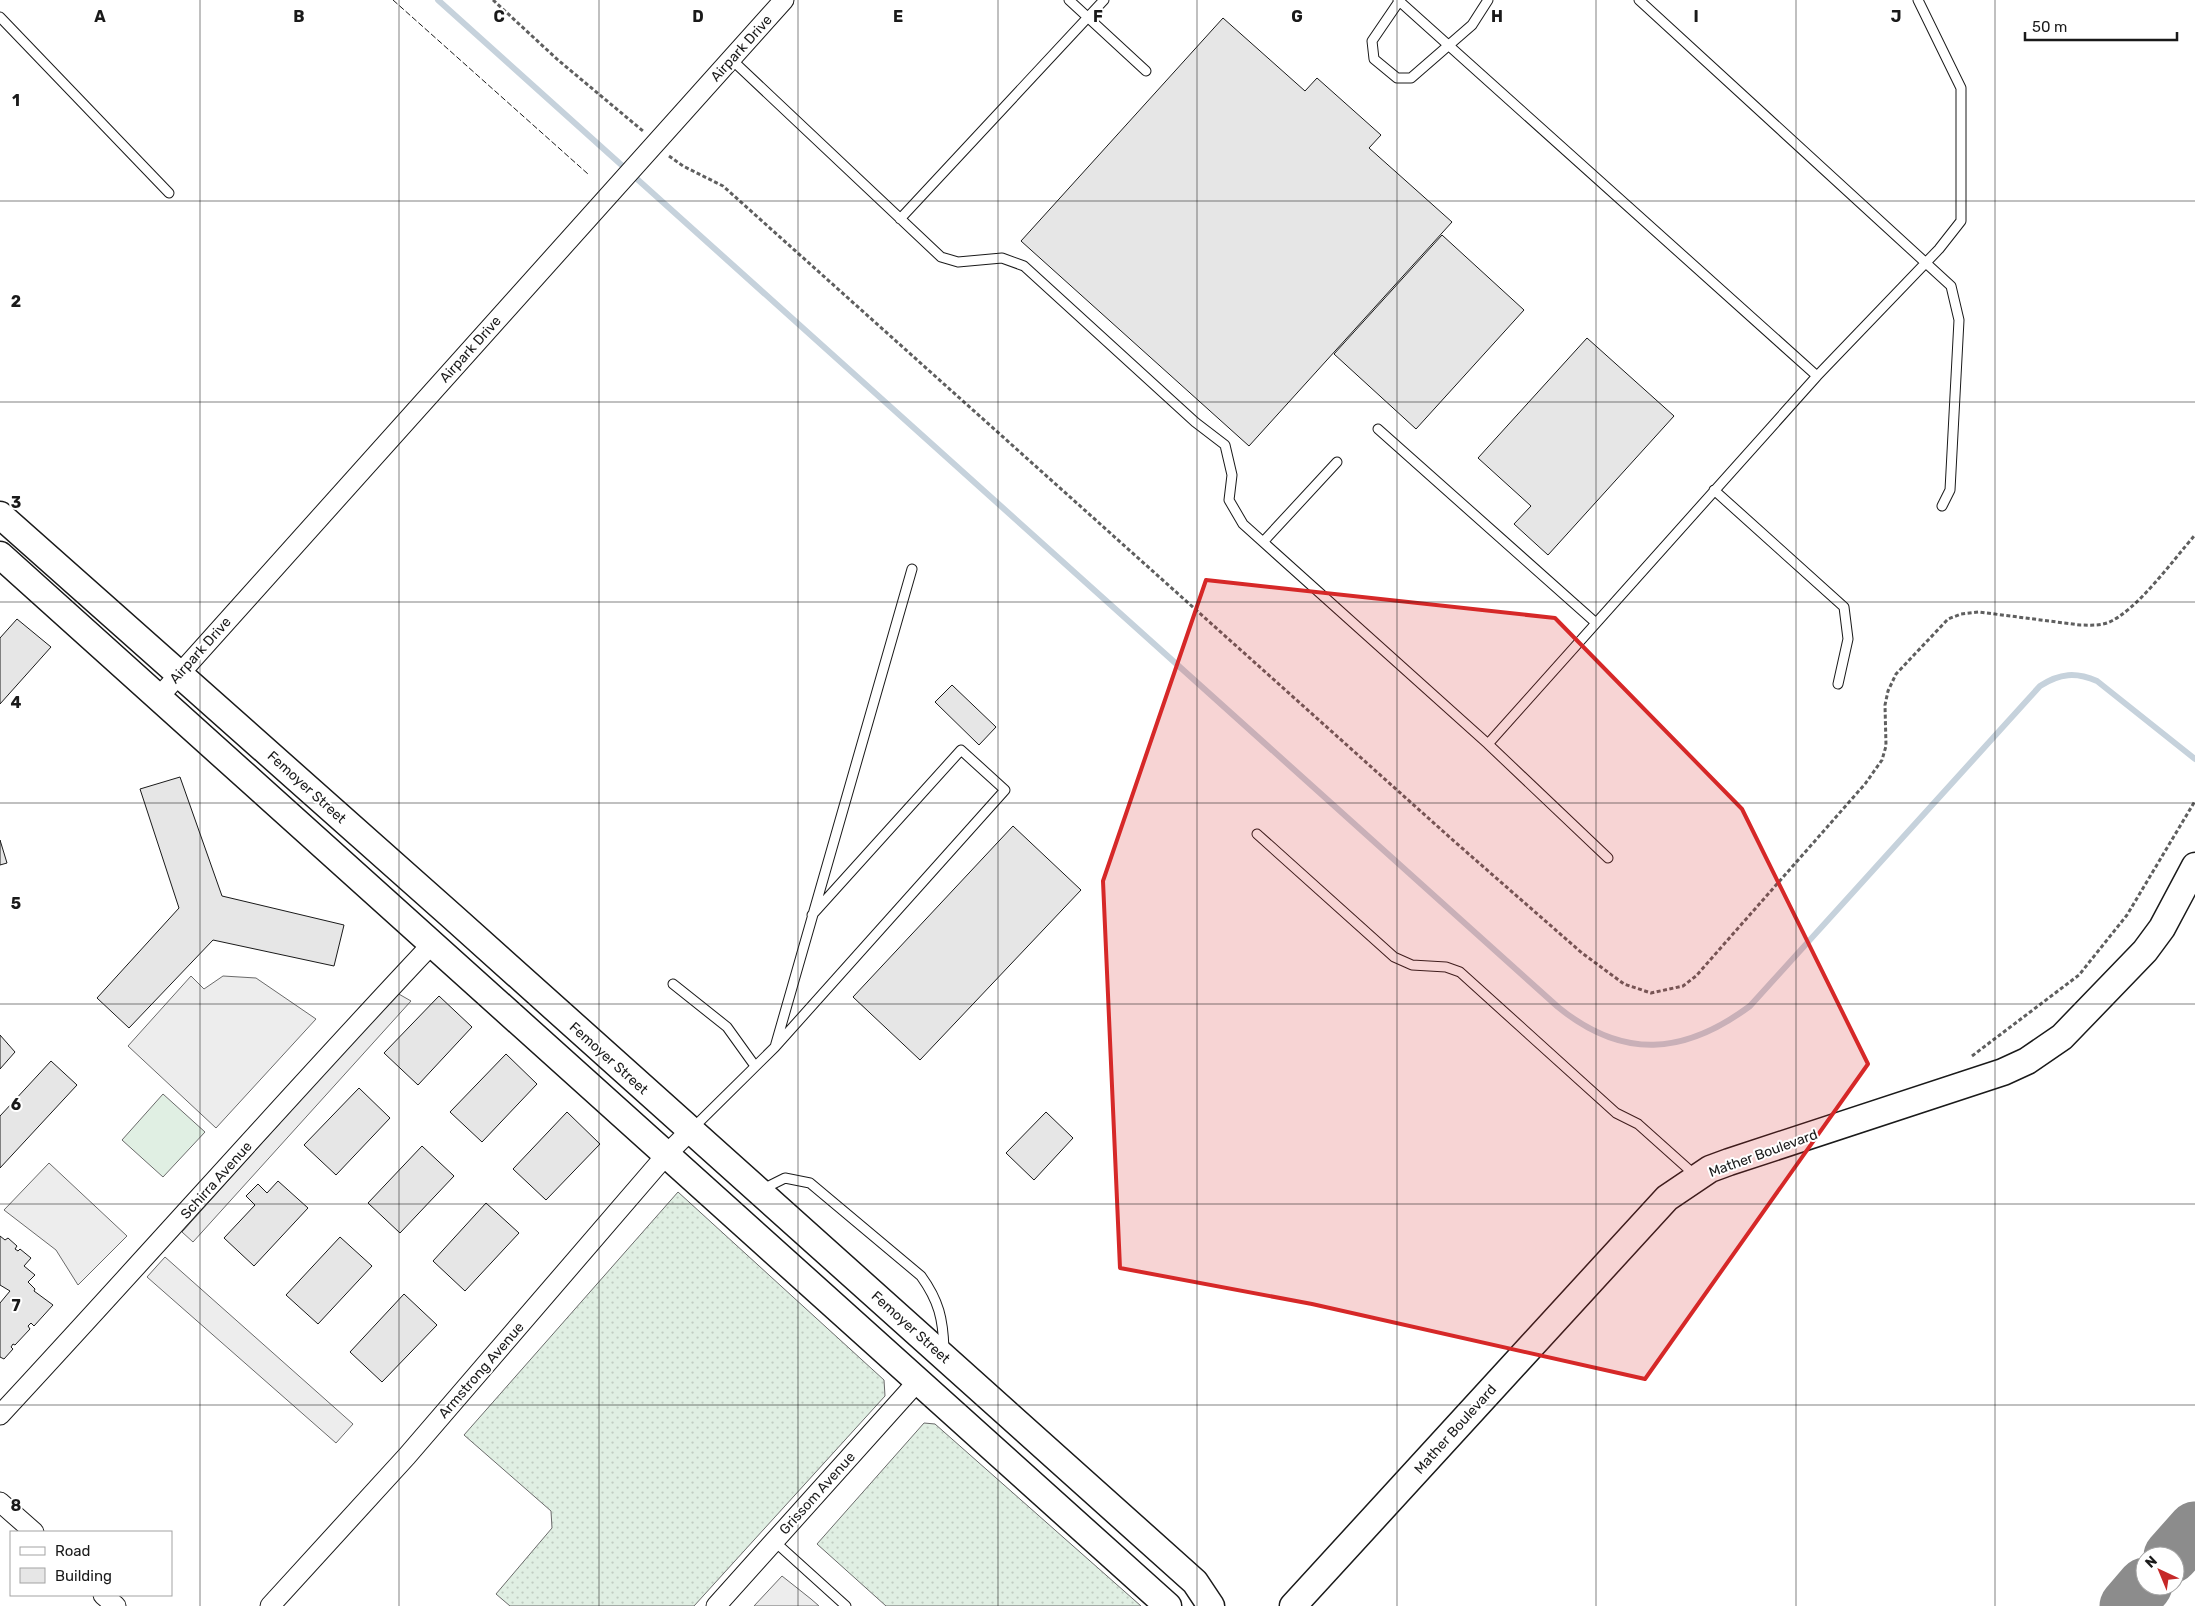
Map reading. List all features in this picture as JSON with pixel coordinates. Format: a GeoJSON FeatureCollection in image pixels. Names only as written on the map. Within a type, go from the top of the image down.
{"type":"FeatureCollection","features":[{"type":"Feature","properties":{"kind":"street","name":"Airpark Drive"},"geometry":{"type":"LineString","coordinates":[[158,698],[784,0]]}},
{"type":"Feature","properties":{"kind":"street","name":"Femoyer Street"},"geometry":{"type":"LineString","coordinates":[[0,515],[1195,1582],[1212,1606]]}},
{"type":"Feature","properties":{"kind":"street"},"geometry":{"type":"LineString","coordinates":[[0,555],[668,1154],[824,1298],[1168,1606]]}},
{"type":"Feature","properties":{"kind":"street","name":"Mather Boulevard"},"geometry":{"type":"LineString","coordinates":[[1293,1606],[1651,1214],[1684,1185],[1729,1162],[2003,1072],[2036,1056],[2077,1024],[2144,951],[2162,928],[2195,866]]}},
{"type":"Feature","properties":{"kind":"street","name":"Schirra Avenue"},"geometry":{"type":"LineString","coordinates":[[0,1415],[127,1278],[335,1047],[432,944]]}},
{"type":"Feature","properties":{"kind":"street","name":"Armstrong Avenue"},"geometry":{"type":"LineString","coordinates":[[270,1606],[407,1456],[690,1131]]}},
{"type":"Feature","properties":{"kind":"street"},"geometry":{"type":"LineString","coordinates":[[824,1298],[877,1321],[926,1365],[936,1365],[944,1357]]}},
{"type":"Feature","properties":{"kind":"street","name":"Grissom Avenue"},"geometry":{"type":"LineString","coordinates":[[716,1606],[918,1381]]}},
{"type":"Feature","properties":{"kind":"street"},"geometry":{"type":"LineString","coordinates":[[0,1502],[33,1531]]}},
{"type":"Feature","properties":{"kind":"street"},"geometry":{"type":"LineString","coordinates":[[104,1596],[116,1606]]}},
{"type":"Feature","properties":{"kind":"lane"},"geometry":{"type":"LineString","coordinates":[[1068,0],[1146,71]]}},
{"type":"Feature","properties":{"kind":"lane"},"geometry":{"type":"LineString","coordinates":[[900,219],[1104,0]]}},
{"type":"Feature","properties":{"kind":"lane"},"geometry":{"type":"LineString","coordinates":[[1484,3],[1472,24],[1449,47],[1411,78],[1397,78],[1374,59],[1372,42],[1399,0],[1449,47],[1817,376]]}},
{"type":"Feature","properties":{"kind":"lane"},"geometry":{"type":"LineString","coordinates":[[1639,0],[1951,286],[1959,320],[1950,490],[1942,506]]}},
{"type":"Feature","properties":{"kind":"lane"},"geometry":{"type":"LineString","coordinates":[[1488,744],[1817,376],[1926,262],[1961,221],[1961,88],[1918,0]]}},
{"type":"Feature","properties":{"kind":"lane"},"geometry":{"type":"LineString","coordinates":[[0,17],[169,193]]}},
{"type":"Feature","properties":{"kind":"lane"},"geometry":{"type":"LineString","coordinates":[[731,59],[941,258],[958,262],[1002,258],[1024,266],[1195,422],[1224,445],[1232,475],[1229,500],[1243,524],[1488,744],[1608,858]]}},
{"type":"Feature","properties":{"kind":"lane"},"geometry":{"type":"LineString","coordinates":[[1378,429],[1596,623]]}},
{"type":"Feature","properties":{"kind":"lane"},"geometry":{"type":"LineString","coordinates":[[1263,542],[1337,462]]}},
{"type":"Feature","properties":{"kind":"lane"},"geometry":{"type":"LineString","coordinates":[[1714,490],[1844,607],[1848,639],[1838,684]]}},
{"type":"Feature","properties":{"kind":"lane"},"geometry":{"type":"LineString","coordinates":[[775,1046],[912,569]]}},
{"type":"Feature","properties":{"kind":"lane"},"geometry":{"type":"LineString","coordinates":[[690,1131],[775,1046],[1005,790],[961,750],[812,915]]}},
{"type":"Feature","properties":{"kind":"lane"},"geometry":{"type":"LineString","coordinates":[[1257,834],[1394,958],[1412,965],[1446,967],[1460,972],[1616,1113],[1638,1124],[1698,1177]]}},
{"type":"Feature","properties":{"kind":"lane"},"geometry":{"type":"LineString","coordinates":[[673,984],[727,1027],[755,1066]]}},
{"type":"Feature","properties":{"kind":"lane"},"geometry":{"type":"LineString","coordinates":[[759,1191],[785,1178],[810,1182],[921,1276],[933,1292],[944,1322],[944,1357]]}},
{"type":"Feature","properties":{"kind":"lane"},"geometry":{"type":"LineString","coordinates":[[774,1541],[846,1606]]}},
{"type":"Feature","properties":{"kind":"path"},"geometry":{"type":"LineString","coordinates":[[493,0],[558,60],[636,125]]}},
{"type":"Feature","properties":{"kind":"path"},"geometry":{"type":"LineString","coordinates":[[672,159],[723,186],[1455,842],[1582,953],[1635,990],[1651,993],[1668,991],[1683,986],[1696,976],[1865,784],[1882,760],[1886,746],[1885,705],[1888,691],[1896,674],[1948,619],[1961,614],[1979,612],[2080,625],[2093,626],[2107,622],[2124,613],[2135,603],[2195,535]]}},
{"type":"Feature","properties":{"kind":"path"},"geometry":{"type":"LineString","coordinates":[[1965,1061],[2079,975],[2127,916],[2195,801]]}},
{"type":"Feature","properties":{"kind":"highlighted area"},"geometry":{"type":"Polygon","coordinates":[[[1206,580],[1555,618],[1742,809],[1868,1064],[1645,1379],[1312,1304],[1120,1268],[1103,881],[1206,580]]]}},
{"type":"Feature","properties":{"kind":"green space"},"geometry":{"type":"Polygon","coordinates":[[[163,1094],[205,1132],[163,1177],[122,1140],[163,1094]]]}},
{"type":"Feature","properties":{"kind":"green space"},"geometry":{"type":"Polygon","coordinates":[[[678,1192],[884,1380],[885,1396],[694,1606],[510,1606],[496,1594],[552,1528],[551,1511],[464,1435],[678,1192]]]}},
{"type":"Feature","properties":{"kind":"green space"},"geometry":{"type":"Polygon","coordinates":[[[924,1423],[935,1424],[1141,1606],[886,1606],[817,1544],[924,1423]]]}},
{"type":"Feature","properties":{"kind":"shaded area"},"geometry":{"type":"Polygon","coordinates":[[[191,976],[204,989],[223,976],[256,978],[316,1019],[216,1128],[128,1046],[191,976]]]}},
{"type":"Feature","properties":{"kind":"shaded area"},"geometry":{"type":"Polygon","coordinates":[[[397,993],[411,1001],[193,1242],[182,1232],[397,993]]]}},
{"type":"Feature","properties":{"kind":"shaded area"},"geometry":{"type":"Polygon","coordinates":[[[49,1163],[127,1236],[78,1285],[56,1250],[4,1210],[49,1163]]]}},
{"type":"Feature","properties":{"kind":"shaded area"},"geometry":{"type":"Polygon","coordinates":[[[165,1257],[353,1424],[336,1443],[147,1277],[165,1257]]]}},
{"type":"Feature","properties":{"kind":"shaded area"},"geometry":{"type":"Polygon","coordinates":[[[782,1576],[811,1599],[819,1606],[754,1606],[782,1576]]]}},
{"type":"Feature","properties":{"kind":"building"},"geometry":{"type":"Polygon","coordinates":[[[1223,18],[1305,91],[1317,78],[1381,135],[1369,148],[1452,222],[1249,446],[1021,241],[1223,18]]]}},
{"type":"Feature","properties":{"kind":"building"},"geometry":{"type":"Polygon","coordinates":[[[1442,235],[1524,310],[1416,429],[1334,354],[1442,235]]]}},
{"type":"Feature","properties":{"kind":"building"},"geometry":{"type":"Polygon","coordinates":[[[1587,338],[1674,416],[1548,555],[1514,524],[1531,506],[1478,458],[1587,338]]]}},
{"type":"Feature","properties":{"kind":"building"},"geometry":{"type":"Polygon","coordinates":[[[17,619],[51,647],[0,704],[0,638],[17,619]]]}},
{"type":"Feature","properties":{"kind":"building"},"geometry":{"type":"Polygon","coordinates":[[[952,685],[996,727],[979,745],[935,702],[952,685]]]}},
{"type":"Feature","properties":{"kind":"building"},"geometry":{"type":"Polygon","coordinates":[[[180,777],[222,896],[344,925],[334,966],[213,940],[129,1028],[97,998],[179,908],[140,789],[180,777]]]}},
{"type":"Feature","properties":{"kind":"building"},"geometry":{"type":"Polygon","coordinates":[[[1013,826],[1081,890],[920,1060],[853,997],[1013,826]]]}},
{"type":"Feature","properties":{"kind":"building"},"geometry":{"type":"Polygon","coordinates":[[[0,840],[7,863],[0,865],[0,840]]]}},
{"type":"Feature","properties":{"kind":"building"},"geometry":{"type":"Polygon","coordinates":[[[439,996],[472,1027],[418,1085],[384,1053],[439,996]]]}},
{"type":"Feature","properties":{"kind":"building"},"geometry":{"type":"Polygon","coordinates":[[[0,1035],[15,1052],[0,1069],[0,1035]]]}},
{"type":"Feature","properties":{"kind":"building"},"geometry":{"type":"Polygon","coordinates":[[[506,1054],[537,1084],[482,1142],[450,1112],[506,1054]]]}},
{"type":"Feature","properties":{"kind":"building"},"geometry":{"type":"Polygon","coordinates":[[[51,1061],[77,1085],[0,1168],[0,1116],[51,1061]]]}},
{"type":"Feature","properties":{"kind":"building"},"geometry":{"type":"Polygon","coordinates":[[[359,1088],[390,1118],[336,1175],[304,1145],[359,1088]]]}},
{"type":"Feature","properties":{"kind":"building"},"geometry":{"type":"Polygon","coordinates":[[[567,1112],[600,1144],[546,1200],[513,1169],[567,1112]]]}},
{"type":"Feature","properties":{"kind":"building"},"geometry":{"type":"Polygon","coordinates":[[[1046,1112],[1073,1138],[1034,1180],[1006,1153],[1046,1112]]]}},
{"type":"Feature","properties":{"kind":"building"},"geometry":{"type":"Polygon","coordinates":[[[422,1146],[454,1176],[400,1233],[368,1203],[422,1146]]]}},
{"type":"Feature","properties":{"kind":"building"},"geometry":{"type":"Polygon","coordinates":[[[278,1181],[308,1208],[254,1266],[224,1238],[255,1205],[246,1196],[258,1184],[267,1193],[278,1181]]]}},
{"type":"Feature","properties":{"kind":"building"},"geometry":{"type":"Polygon","coordinates":[[[486,1203],[519,1233],[465,1291],[433,1261],[486,1203]]]}},
{"type":"Feature","properties":{"kind":"building"},"geometry":{"type":"Polygon","coordinates":[[[0,1236],[5,1240],[8,1238],[17,1246],[15,1249],[18,1251],[20,1249],[31,1258],[24,1266],[35,1275],[28,1282],[35,1289],[34,1291],[53,1305],[34,1326],[31,1323],[28,1326],[30,1329],[15,1345],[13,1344],[11,1347],[13,1349],[4,1359],[0,1357],[0,1303],[10,1291],[0,1285],[0,1236]]]}},
{"type":"Feature","properties":{"kind":"building"},"geometry":{"type":"Polygon","coordinates":[[[340,1237],[372,1266],[318,1324],[286,1295],[340,1237]]]}},
{"type":"Feature","properties":{"kind":"building"},"geometry":{"type":"Polygon","coordinates":[[[404,1294],[437,1325],[382,1382],[350,1352],[404,1294]]]}},
{"type":"Feature","properties":{"kind":"waterway"},"geometry":{"type":"LineString","coordinates":[[438,0],[1558,1007],[1582,1024],[1606,1036],[1630,1043],[1654,1045],[1677,1042],[1701,1034],[1750,1006],[2040,686],[2054,678],[2075,675],[2097,681],[2195,759]]}},
{"type":"Feature","properties":{"kind":"taxiway"},"geometry":{"type":"LineString","coordinates":[[2180,1546],[2195,1529]]}},
{"type":"Feature","properties":{"kind":"taxiway"},"geometry":{"type":"LineString","coordinates":[[2127,1606],[2136,1596]]}},
{"type":"Feature","properties":{"kind":"fence"},"geometry":{"type":"LineString","coordinates":[[393,0],[588,174]]}}]}
